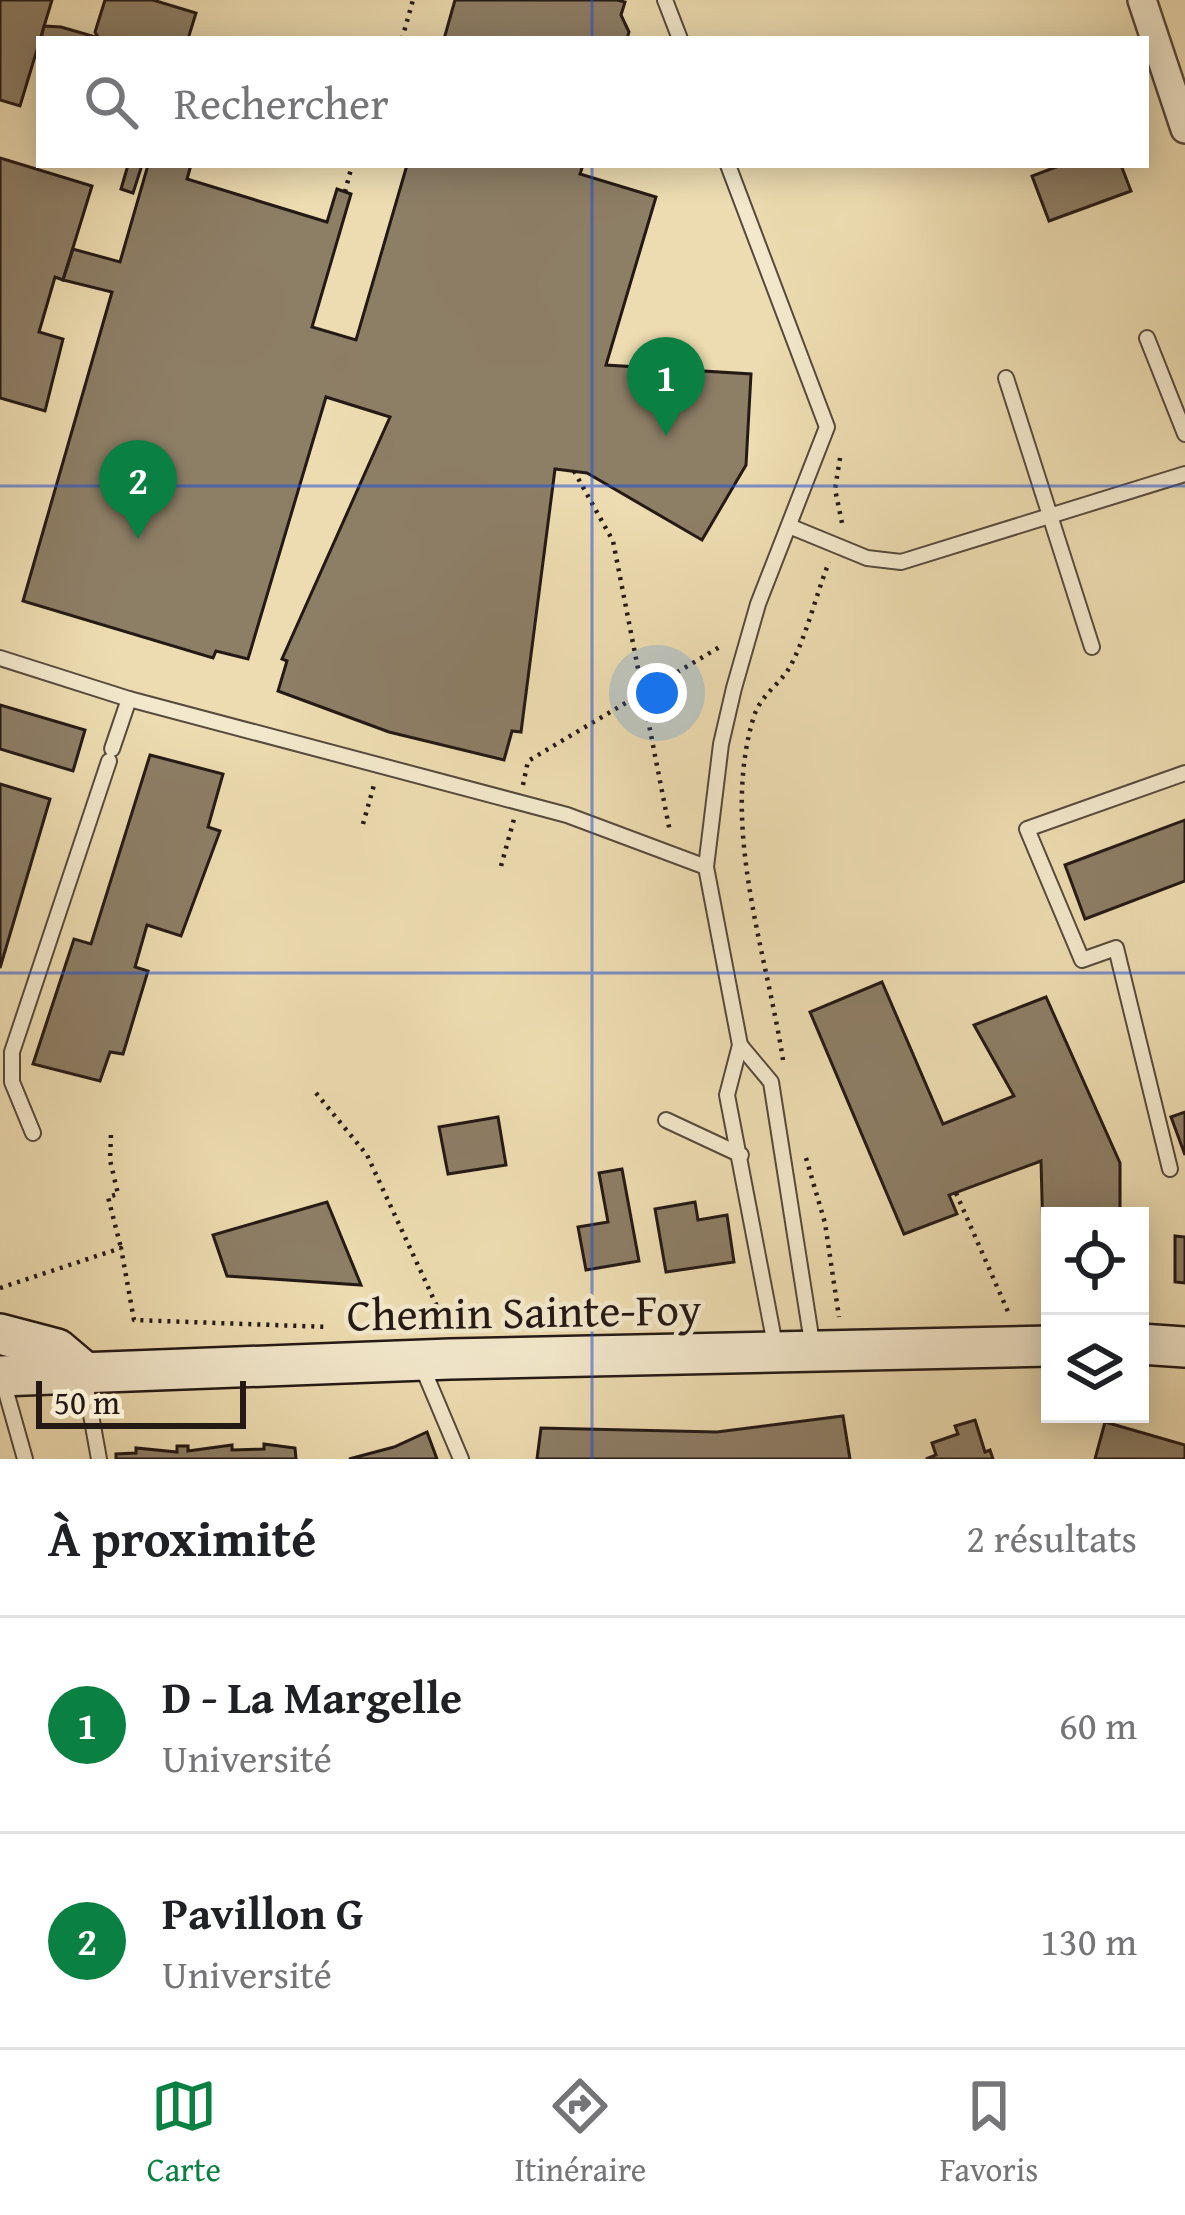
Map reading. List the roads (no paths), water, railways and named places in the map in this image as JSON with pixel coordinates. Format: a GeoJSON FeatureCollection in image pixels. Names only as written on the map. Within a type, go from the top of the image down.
{"type":"FeatureCollection","features":[{"type":"Feature","properties":{"kind":"main road"},"geometry":{"type":"LineString","coordinates":[[0,1334],[57,1349],[83,1371]]}},
{"type":"Feature","properties":{"kind":"main road","name":"Chemin Sainte-Foy"},"geometry":{"type":"LineString","coordinates":[[1,1376],[423,1345],[811,1354],[1036,1346]]}},
{"type":"Feature","properties":{"kind":"main road"},"geometry":{"type":"LineString","coordinates":[[1149,1345],[1185,1347]]}},
{"type":"Feature","properties":{"kind":"street"},"geometry":{"type":"LineString","coordinates":[[1142,0],[1185,129]]}},
{"type":"Feature","properties":{"kind":"lane"},"geometry":{"type":"LineString","coordinates":[[665,0],[679,36]]}},
{"type":"Feature","properties":{"kind":"lane"},"geometry":{"type":"LineString","coordinates":[[729,168],[827,427],[744,652],[721,744],[706,867],[740,1045],[727,1095],[741,1155],[811,1354]]}},
{"type":"Feature","properties":{"kind":"lane"},"geometry":{"type":"LineString","coordinates":[[1147,338],[1185,434]]}},
{"type":"Feature","properties":{"kind":"lane"},"geometry":{"type":"LineString","coordinates":[[1006,378],[1092,647]]}},
{"type":"Feature","properties":{"kind":"lane"},"geometry":{"type":"LineString","coordinates":[[788,526],[834,546],[901,562],[1185,474]]}},
{"type":"Feature","properties":{"kind":"lane"},"geometry":{"type":"LineString","coordinates":[[0,658],[129,700],[518,803],[706,867]]}},
{"type":"Feature","properties":{"kind":"lane"},"geometry":{"type":"LineString","coordinates":[[33,1133],[6,1054],[129,700]]}},
{"type":"Feature","properties":{"kind":"lane"},"geometry":{"type":"LineString","coordinates":[[1170,1169],[1116,948],[1082,960],[1027,829],[1185,773]]}},
{"type":"Feature","properties":{"kind":"lane"},"geometry":{"type":"LineString","coordinates":[[740,1045],[771,1082],[811,1354]]}},
{"type":"Feature","properties":{"kind":"lane"},"geometry":{"type":"LineString","coordinates":[[666,1120],[741,1155]]}},
{"type":"Feature","properties":{"kind":"lane"},"geometry":{"type":"LineString","coordinates":[[423,1345],[461,1459]]}},
{"type":"Feature","properties":{"kind":"lane"},"geometry":{"type":"LineString","coordinates":[[83,1371],[99,1459]]}},
{"type":"Feature","properties":{"kind":"lane"},"geometry":{"type":"LineString","coordinates":[[1,1376],[25,1459]]}},
{"type":"Feature","properties":{"kind":"place","name":"D - La Margelle"},"geometry":{"type":"Point","coordinates":[666,436]}},
{"type":"Feature","properties":{"kind":"place","name":"Pavillon G"},"geometry":{"type":"Point","coordinates":[138,539]}}]}
